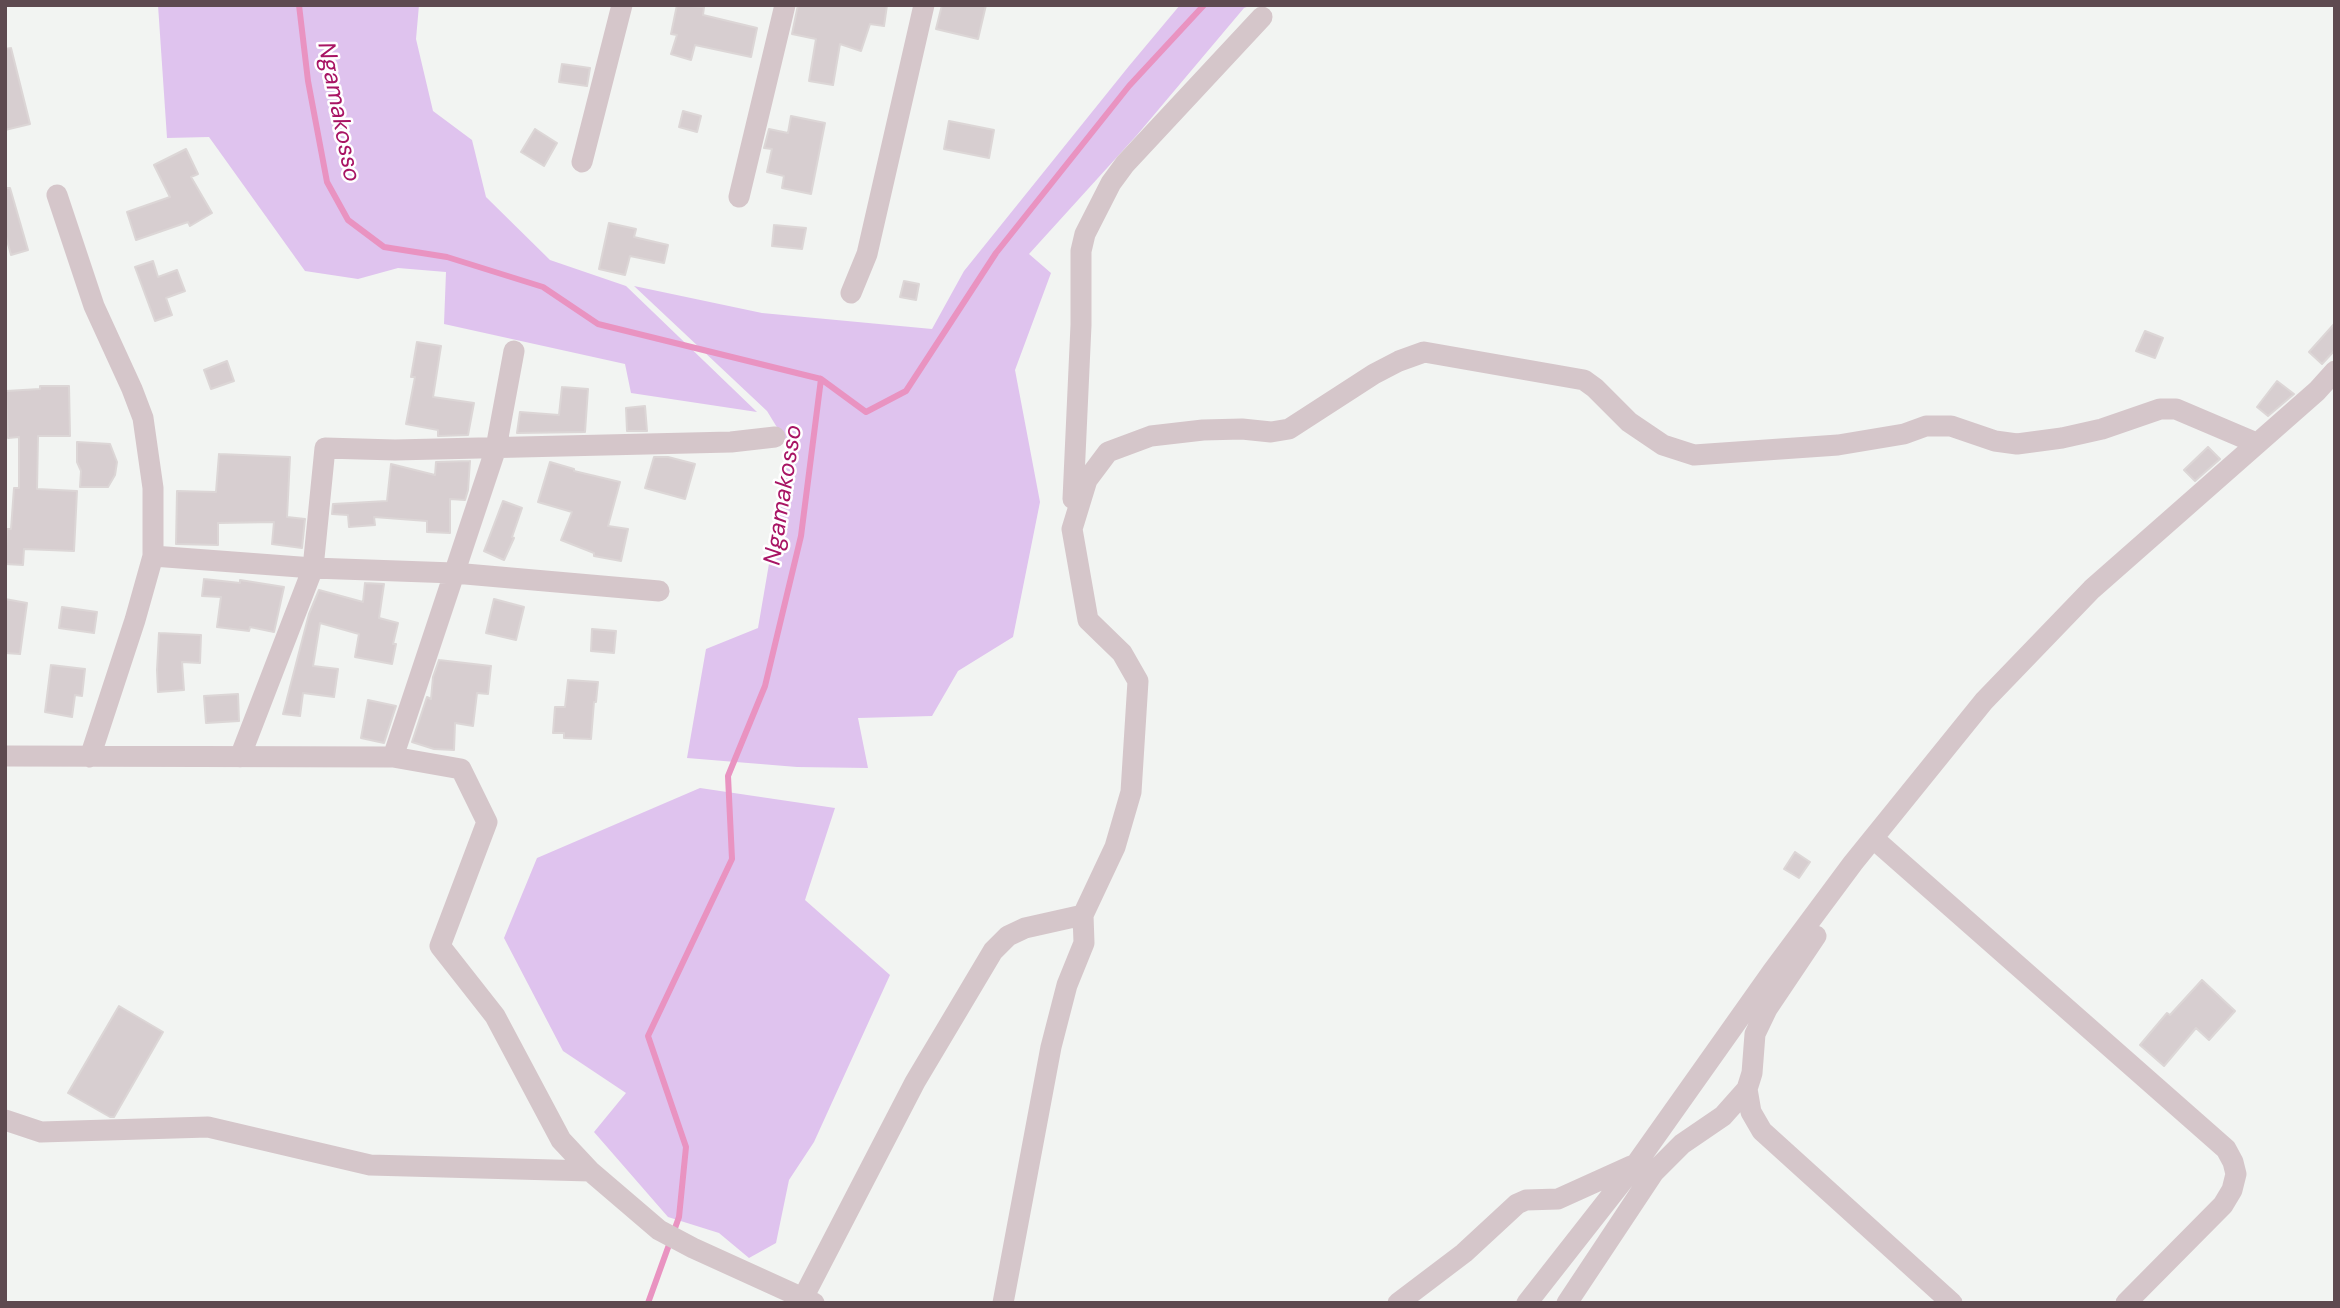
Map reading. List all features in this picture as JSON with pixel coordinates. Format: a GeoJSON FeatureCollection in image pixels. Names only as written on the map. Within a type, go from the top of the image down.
{"type":"FeatureCollection","features":[{"type":"Feature","properties":{"kind":"street"},"geometry":{"type":"LineString","coordinates":[[582,162],[622,5]]}},
{"type":"Feature","properties":{"kind":"street"},"geometry":{"type":"LineString","coordinates":[[739,197],[785,5]]}},
{"type":"Feature","properties":{"kind":"street"},"geometry":{"type":"LineString","coordinates":[[851,293],[867,254],[923,5]]}},
{"type":"Feature","properties":{"kind":"street"},"geometry":{"type":"LineString","coordinates":[[1003,1303],[1051,1046],[1067,985],[1084,943],[1083,915],[1115,847],[1131,792],[1138,681],[1122,653],[1088,620],[1072,529],[1081,325],[1081,251],[1085,234],[1111,183],[1125,164],[1262,17]]}},
{"type":"Feature","properties":{"kind":"street"},"geometry":{"type":"LineString","coordinates":[[57,195],[94,306],[143,418],[153,488],[153,556],[90,757]]}},
{"type":"Feature","properties":{"kind":"street"},"geometry":{"type":"LineString","coordinates":[[393,757],[496,448],[514,351]]}},
{"type":"Feature","properties":{"kind":"street"},"geometry":{"type":"LineString","coordinates":[[1072,529],[1087,480],[1108,452],[1151,436],[1203,430],[1242,429],[1271,432],[1289,429],[1374,374],[1424,352],[1584,380],[1629,422],[1663,445],[1694,455],[1838,444],[1905,434],[1926,426],[1951,426],[2017,444],[2089,432],[2160,409],[2176,409],[2256,443]]}},
{"type":"Feature","properties":{"kind":"street"},"geometry":{"type":"LineString","coordinates":[[1527,1303],[1636,1164],[1765,981],[1853,863],[1984,701],[2092,589],[2317,391],[2335,371]]}},
{"type":"Feature","properties":{"kind":"street"},"geometry":{"type":"LineString","coordinates":[[240,757],[313,568],[324,448],[496,448],[731,442],[775,437]]}},
{"type":"Feature","properties":{"kind":"street"},"geometry":{"type":"LineString","coordinates":[[153,556],[313,568],[454,573],[659,591]]}},
{"type":"Feature","properties":{"kind":"street"},"geometry":{"type":"LineString","coordinates":[[5,756],[393,757],[461,769],[487,822],[440,946],[495,1016],[561,1140],[590,1171],[659,1230],[807,1301],[915,1082],[993,951],[1008,936],[1025,928],[1083,915]]}},
{"type":"Feature","properties":{"kind":"street"},"geometry":{"type":"LineString","coordinates":[[1874,839],[2216,1140],[2229,1156],[2236,1174],[2232,1190],[2223,1205],[2126,1303]]}},
{"type":"Feature","properties":{"kind":"street"},"geometry":{"type":"LineString","coordinates":[[1567,1303],[1654,1172],[1682,1144],[1723,1115],[1747,1089],[1752,1073],[1755,1034],[1767,1009],[1837,905],[1853,863]]}},
{"type":"Feature","properties":{"kind":"street"},"geometry":{"type":"LineString","coordinates":[[1747,1089],[1751,1112],[1762,1131],[1952,1303]]}},
{"type":"Feature","properties":{"kind":"street"},"geometry":{"type":"LineString","coordinates":[[5,1120],[41,1132],[208,1127],[370,1165],[590,1171]]}},
{"type":"Feature","properties":{"kind":"street"},"geometry":{"type":"LineString","coordinates":[[1398,1303],[1464,1252],[1517,1204],[1526,1200],[1558,1199],[1636,1164]]}},
{"type":"Feature","properties":{"kind":"shaded area"},"geometry":{"type":"Polygon","coordinates":[[[158,5],[419,5],[416,39],[433,111],[472,140],[486,197],[550,260],[626,286],[757,412],[631,393],[625,364],[444,324],[446,272],[398,268],[358,279],[305,271],[209,137],[167,138],[158,5]]]}},
{"type":"Feature","properties":{"kind":"shaded area"},"geometry":{"type":"Polygon","coordinates":[[[1180,5],[1252,5],[1244,8],[1137,135],[1029,254],[1051,273],[1015,370],[1040,502],[1013,637],[958,671],[932,716],[858,718],[868,768],[797,767],[687,758],[706,649],[758,628],[789,447],[767,411],[634,286],[762,313],[932,329],[964,271],[1180,5]]]}},
{"type":"Feature","properties":{"kind":"shaded area"},"geometry":{"type":"Polygon","coordinates":[[[700,788],[835,808],[805,900],[890,975],[814,1142],[789,1180],[776,1243],[749,1258],[719,1233],[668,1217],[594,1132],[626,1093],[563,1051],[504,938],[537,858],[700,788]]]}},
{"type":"Feature","properties":{"kind":"building"},"geometry":{"type":"Polygon","coordinates":[[[677,5],[704,7],[703,15],[757,28],[751,57],[695,45],[691,60],[671,54],[677,35],[671,34],[677,5]]]}},
{"type":"Feature","properties":{"kind":"building"},"geometry":{"type":"Polygon","coordinates":[[[798,5],[887,5],[884,26],[870,24],[861,51],[840,44],[833,85],[809,81],[816,39],[792,34],[798,5]]]}},
{"type":"Feature","properties":{"kind":"building"},"geometry":{"type":"Polygon","coordinates":[[[942,5],[986,5],[978,39],[936,29],[942,5]]]}},
{"type":"Feature","properties":{"kind":"building"},"geometry":{"type":"Polygon","coordinates":[[[11,48],[30,124],[5,130],[5,49],[11,48]]]}},
{"type":"Feature","properties":{"kind":"building"},"geometry":{"type":"Polygon","coordinates":[[[562,64],[590,68],[587,86],[559,82],[562,64]]]}},
{"type":"Feature","properties":{"kind":"building"},"geometry":{"type":"Polygon","coordinates":[[[683,111],[701,116],[697,132],[679,127],[683,111]]]}},
{"type":"Feature","properties":{"kind":"building"},"geometry":{"type":"Polygon","coordinates":[[[791,116],[825,123],[811,194],[782,188],[784,176],[767,172],[772,149],[764,148],[769,129],[788,133],[791,116]]]}},
{"type":"Feature","properties":{"kind":"building"},"geometry":{"type":"Polygon","coordinates":[[[949,121],[994,130],[989,158],[944,149],[949,121]]]}},
{"type":"Feature","properties":{"kind":"building"},"geometry":{"type":"Polygon","coordinates":[[[535,129],[557,143],[544,166],[521,152],[535,129]]]}},
{"type":"Feature","properties":{"kind":"building"},"geometry":{"type":"Polygon","coordinates":[[[186,149],[198,174],[191,177],[212,213],[190,226],[188,222],[136,240],[127,212],[170,197],[154,165],[186,149]]]}},
{"type":"Feature","properties":{"kind":"building"},"geometry":{"type":"Polygon","coordinates":[[[5,188],[10,188],[28,250],[11,255],[5,233],[5,188]]]}},
{"type":"Feature","properties":{"kind":"building"},"geometry":{"type":"Polygon","coordinates":[[[609,223],[636,229],[634,237],[668,245],[664,263],[630,256],[625,275],[599,269],[609,223]]]}},
{"type":"Feature","properties":{"kind":"building"},"geometry":{"type":"Polygon","coordinates":[[[774,225],[806,228],[802,249],[772,246],[774,225]]]}},
{"type":"Feature","properties":{"kind":"building"},"geometry":{"type":"Polygon","coordinates":[[[153,261],[158,277],[177,270],[185,291],[166,298],[172,315],[155,321],[135,267],[153,261]]]}},
{"type":"Feature","properties":{"kind":"building"},"geometry":{"type":"Polygon","coordinates":[[[904,281],[919,284],[916,300],[900,297],[904,281]]]}},
{"type":"Feature","properties":{"kind":"building"},"geometry":{"type":"Polygon","coordinates":[[[2335,323],[2335,350],[2322,364],[2309,352],[2335,323]]]}},
{"type":"Feature","properties":{"kind":"building"},"geometry":{"type":"Polygon","coordinates":[[[2145,331],[2163,338],[2155,358],[2136,351],[2145,331]]]}},
{"type":"Feature","properties":{"kind":"building"},"geometry":{"type":"Polygon","coordinates":[[[417,342],[441,346],[433,397],[474,403],[468,435],[438,436],[438,430],[406,424],[415,377],[411,377],[417,342]]]}},
{"type":"Feature","properties":{"kind":"building"},"geometry":{"type":"Polygon","coordinates":[[[227,361],[234,381],[211,389],[204,370],[227,361]]]}},
{"type":"Feature","properties":{"kind":"building"},"geometry":{"type":"Polygon","coordinates":[[[2277,381],[2294,394],[2268,416],[2257,407],[2277,381]]]}},
{"type":"Feature","properties":{"kind":"building"},"geometry":{"type":"Polygon","coordinates":[[[40,386],[69,386],[70,436],[38,436],[37,489],[77,491],[74,551],[24,549],[23,565],[5,564],[7,529],[11,529],[14,488],[19,488],[19,437],[8,438],[6,391],[40,389],[40,386]]]}},
{"type":"Feature","properties":{"kind":"building"},"geometry":{"type":"Polygon","coordinates":[[[562,387],[588,389],[585,432],[517,433],[520,412],[559,415],[562,387]]]}},
{"type":"Feature","properties":{"kind":"building"},"geometry":{"type":"Polygon","coordinates":[[[645,406],[647,431],[627,431],[626,408],[645,406]]]}},
{"type":"Feature","properties":{"kind":"building"},"geometry":{"type":"Polygon","coordinates":[[[77,442],[110,444],[117,462],[115,475],[108,487],[80,487],[77,442]]]}},
{"type":"Feature","properties":{"kind":"building"},"geometry":{"type":"Polygon","coordinates":[[[2208,447],[2220,459],[2195,481],[2184,470],[2208,447]]]}},
{"type":"Feature","properties":{"kind":"building"},"geometry":{"type":"Polygon","coordinates":[[[219,454],[290,457],[287,517],[305,519],[302,548],[272,544],[274,522],[218,523],[218,545],[176,544],[177,491],[216,492],[219,454]]]}},
{"type":"Feature","properties":{"kind":"building"},"geometry":{"type":"Polygon","coordinates":[[[654,457],[668,457],[695,464],[685,499],[645,488],[654,457]]]}},
{"type":"Feature","properties":{"kind":"building"},"geometry":{"type":"Polygon","coordinates":[[[470,461],[465,500],[450,499],[450,533],[427,532],[427,521],[374,517],[375,525],[349,527],[348,515],[332,514],[333,504],[387,501],[391,464],[435,475],[436,462],[470,461]]]}},
{"type":"Feature","properties":{"kind":"building"},"geometry":{"type":"Polygon","coordinates":[[[550,462],[620,482],[608,526],[628,529],[621,561],[594,556],[594,553],[561,540],[572,512],[538,502],[550,462]]]}},
{"type":"Feature","properties":{"kind":"building"},"geometry":{"type":"Polygon","coordinates":[[[503,501],[522,508],[512,537],[514,538],[504,560],[484,551],[503,501]]]}},
{"type":"Feature","properties":{"kind":"building"},"geometry":{"type":"Polygon","coordinates":[[[204,579],[240,583],[240,580],[284,587],[274,632],[250,627],[249,631],[217,627],[221,597],[202,596],[204,579]]]}},
{"type":"Feature","properties":{"kind":"building"},"geometry":{"type":"Polygon","coordinates":[[[365,583],[384,584],[379,618],[398,623],[392,664],[355,657],[359,634],[320,623],[313,666],[338,669],[334,697],[303,693],[300,716],[283,714],[309,614],[319,590],[363,602],[365,583]]]}},
{"type":"Feature","properties":{"kind":"building"},"geometry":{"type":"Polygon","coordinates":[[[5,599],[27,603],[20,654],[5,653],[5,599]]]}},
{"type":"Feature","properties":{"kind":"building"},"geometry":{"type":"Polygon","coordinates":[[[494,599],[524,607],[516,640],[486,633],[494,599]]]}},
{"type":"Feature","properties":{"kind":"building"},"geometry":{"type":"Polygon","coordinates":[[[62,607],[97,612],[94,633],[59,628],[62,607]]]}},
{"type":"Feature","properties":{"kind":"building"},"geometry":{"type":"Polygon","coordinates":[[[592,629],[616,631],[614,653],[591,651],[592,629]]]}},
{"type":"Feature","properties":{"kind":"building"},"geometry":{"type":"Polygon","coordinates":[[[159,633],[201,635],[200,663],[182,662],[184,690],[158,692],[159,633]]]}},
{"type":"Feature","properties":{"kind":"building"},"geometry":{"type":"Polygon","coordinates":[[[439,660],[491,666],[488,694],[477,693],[473,726],[455,723],[454,750],[434,749],[412,742],[427,697],[431,699],[433,677],[439,660]]]}},
{"type":"Feature","properties":{"kind":"building"},"geometry":{"type":"Polygon","coordinates":[[[51,665],[85,669],[82,696],[75,695],[72,717],[45,712],[51,665]]]}},
{"type":"Feature","properties":{"kind":"building"},"geometry":{"type":"Polygon","coordinates":[[[568,680],[598,682],[591,739],[564,738],[564,733],[553,733],[555,707],[565,707],[568,680]]]}},
{"type":"Feature","properties":{"kind":"building"},"geometry":{"type":"Polygon","coordinates":[[[238,694],[239,721],[206,723],[204,696],[238,694]]]}},
{"type":"Feature","properties":{"kind":"building"},"geometry":{"type":"Polygon","coordinates":[[[368,700],[396,706],[384,743],[361,738],[368,700]]]}},
{"type":"Feature","properties":{"kind":"building"},"geometry":{"type":"Polygon","coordinates":[[[1795,852],[1810,862],[1799,878],[1784,869],[1795,852]]]}},
{"type":"Feature","properties":{"kind":"building"},"geometry":{"type":"Polygon","coordinates":[[[2202,980],[2235,1011],[2209,1040],[2196,1028],[2164,1066],[2140,1045],[2167,1013],[2170,1015],[2202,980]]]}},
{"type":"Feature","properties":{"kind":"building"},"geometry":{"type":"Polygon","coordinates":[[[119,1006],[163,1032],[114,1117],[110,1117],[68,1093],[119,1006]]]}},
{"type":"Feature","properties":{"kind":"waterway","name":"Ngamakosso"},"geometry":{"type":"LineString","coordinates":[[299,5],[308,81],[327,182],[348,220],[384,247],[447,257],[543,287],[598,324],[821,379],[801,536],[765,686],[728,776],[732,859],[648,1036],[686,1147],[679,1217],[648,1303]]}},
{"type":"Feature","properties":{"kind":"waterway"},"geometry":{"type":"LineString","coordinates":[[821,379],[866,412],[906,391],[996,253],[1129,86],[1204,5]]}}]}
